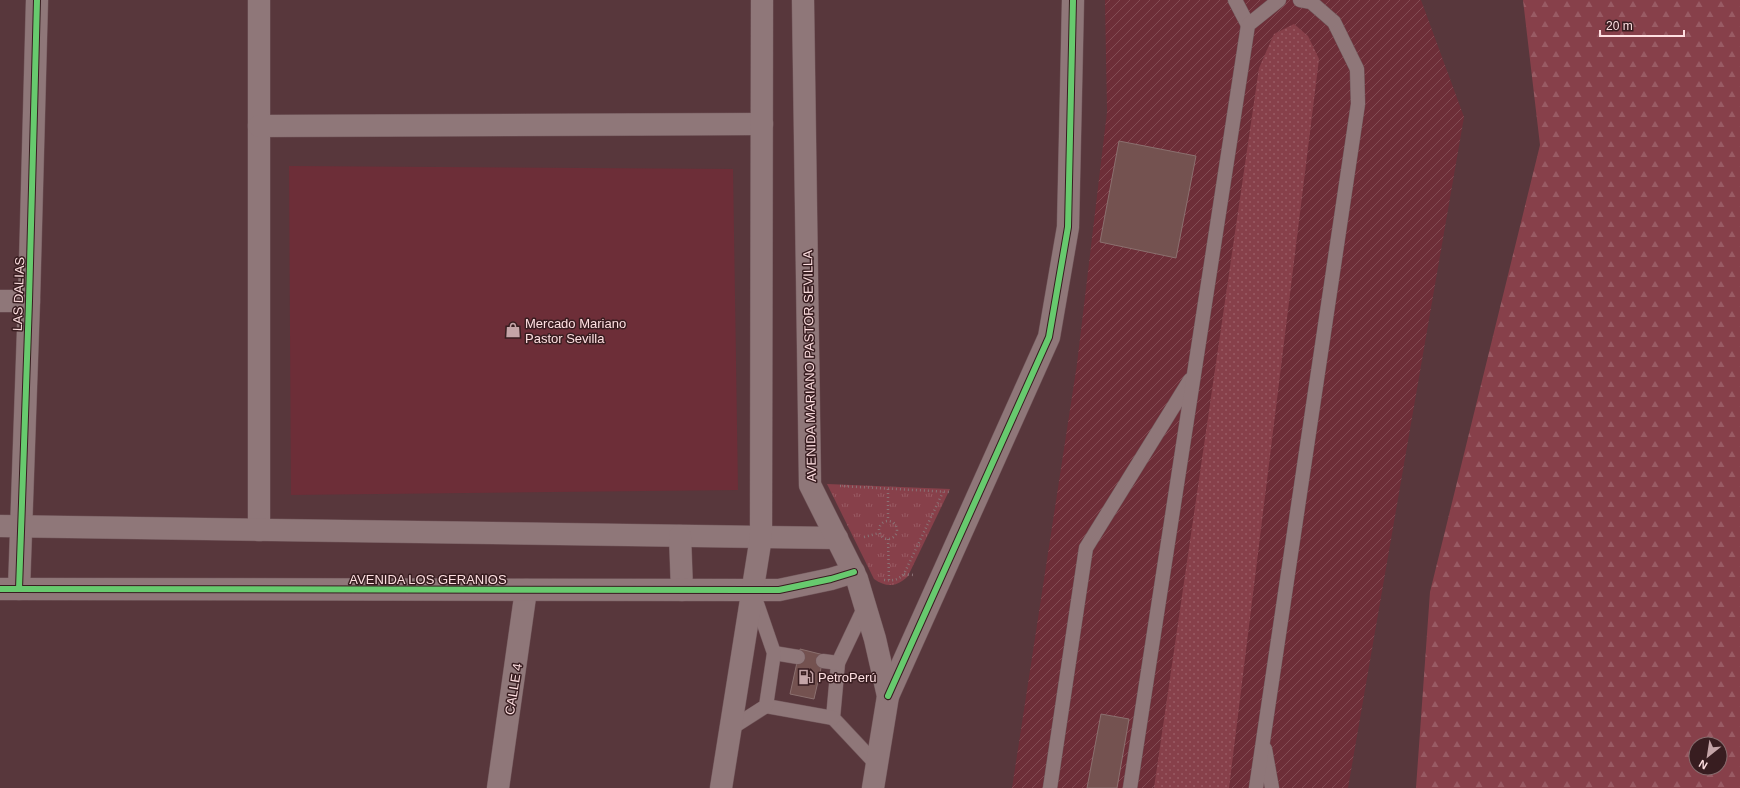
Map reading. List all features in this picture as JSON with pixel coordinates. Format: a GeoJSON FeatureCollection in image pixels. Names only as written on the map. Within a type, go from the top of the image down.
{"type":"FeatureCollection","features":[{"type":"Feature","properties":{"kind":"street","name":"LAS DALIAS"},"geometry":{"type":"LineString","coordinates":[[10,589],[22,527],[36,0]]}},
{"type":"Feature","properties":{"kind":"street"},"geometry":{"type":"LineString","coordinates":[[259,0],[259,530]]}},
{"type":"Feature","properties":{"kind":"street"},"geometry":{"type":"LineString","coordinates":[[721,788],[761,537],[762,0]]}},
{"type":"Feature","properties":{"kind":"street","name":"AVENIDA MARIANO PASTOR SEVILLA"},"geometry":{"type":"LineString","coordinates":[[803,0],[810,484],[847,538],[854,572],[875,640],[888,696],[873,788]]}},
{"type":"Feature","properties":{"kind":"street"},"geometry":{"type":"LineString","coordinates":[[888,696],[1049,337],[1068,227],[1073,0]]}},
{"type":"Feature","properties":{"kind":"street"},"geometry":{"type":"LineString","coordinates":[[259,126],[762,124]]}},
{"type":"Feature","properties":{"kind":"street"},"geometry":{"type":"LineString","coordinates":[[0,301],[29,301]]}},
{"type":"Feature","properties":{"kind":"street"},"geometry":{"type":"LineString","coordinates":[[0,526],[847,538]]}},
{"type":"Feature","properties":{"kind":"street"},"geometry":{"type":"LineString","coordinates":[[680,536],[682,590]]}},
{"type":"Feature","properties":{"kind":"street","name":"AVENIDA LOS GERANIOS"},"geometry":{"type":"LineString","coordinates":[[10,589],[779,590],[825,581],[854,572]]}},
{"type":"Feature","properties":{"kind":"street","name":"CALLE 4"},"geometry":{"type":"LineString","coordinates":[[498,788],[526,590]]}},
{"type":"Feature","properties":{"kind":"lane"},"geometry":{"type":"LineString","coordinates":[[1130,788],[1248,25],[1235,0]]}},
{"type":"Feature","properties":{"kind":"lane"},"geometry":{"type":"LineString","coordinates":[[1248,25],[1279,0]]}},
{"type":"Feature","properties":{"kind":"lane"},"geometry":{"type":"LineString","coordinates":[[1256,788],[1358,104],[1357,69],[1334,22],[1311,2],[1305,0]]}},
{"type":"Feature","properties":{"kind":"lane"},"geometry":{"type":"LineString","coordinates":[[1050,788],[1086,548],[1194,375]]}},
{"type":"Feature","properties":{"kind":"lane"},"geometry":{"type":"LineString","coordinates":[[753,590],[774,653],[766,706]]}},
{"type":"Feature","properties":{"kind":"lane"},"geometry":{"type":"LineString","coordinates":[[833,718],[838,662],[865,606]]}},
{"type":"Feature","properties":{"kind":"lane"},"geometry":{"type":"LineString","coordinates":[[774,653],[798,657]]}},
{"type":"Feature","properties":{"kind":"lane"},"geometry":{"type":"LineString","coordinates":[[823,661],[838,662]]}},
{"type":"Feature","properties":{"kind":"lane"},"geometry":{"type":"LineString","coordinates":[[730,729],[766,706],[833,718],[877,765]]}},
{"type":"Feature","properties":{"kind":"lane"},"geometry":{"type":"LineString","coordinates":[[1263,737],[1272,788]]}},
{"type":"Feature","properties":{"kind":"path"},"geometry":{"type":"LineString","coordinates":[[810,484],[979,493]]}},
{"type":"Feature","properties":{"kind":"path"},"geometry":{"type":"LineString","coordinates":[[888,489],[888,521]]}},
{"type":"Feature","properties":{"kind":"path"},"geometry":{"type":"LineString","coordinates":[[879,578],[889,581],[900,578],[904,574],[943,492]]}},
{"type":"Feature","properties":{"kind":"path"},"geometry":{"type":"LineString","coordinates":[[888,521],[894,523],[897,528],[897,533],[894,538],[888,540],[883,538],[879,533],[879,527],[888,521]]}},
{"type":"Feature","properties":{"kind":"path"},"geometry":{"type":"LineString","coordinates":[[847,538],[879,533]]}},
{"type":"Feature","properties":{"kind":"path"},"geometry":{"type":"LineString","coordinates":[[888,540],[889,581]]}},
{"type":"Feature","properties":{"kind":"shaded area"},"geometry":{"type":"Polygon","coordinates":[[[1105,0],[1421,0],[1464,117],[1348,788],[1012,788],[1077,364],[1107,112],[1105,0]]]}},
{"type":"Feature","properties":{"kind":"shaded area","name":"Mercado Mariano Pastor Sevilla"},"geometry":{"type":"Polygon","coordinates":[[[289,166],[733,169],[738,490],[291,495],[289,166]]]}},
{"type":"Feature","properties":{"kind":"green space"},"geometry":{"type":"Polygon","coordinates":[[[1523,0],[1740,0],[1740,788],[1416,788],[1430,592],[1540,145],[1523,0]]]}},
{"type":"Feature","properties":{"kind":"green space"},"geometry":{"type":"Polygon","coordinates":[[[1294,24],[1308,36],[1319,59],[1229,788],[1154,788],[1259,68],[1274,34],[1294,24]]]}},
{"type":"Feature","properties":{"kind":"green space"},"geometry":{"type":"Polygon","coordinates":[[[827,484],[950,489],[908,576],[896,584],[888,585],[874,579],[827,484]]]}},
{"type":"Feature","properties":{"kind":"building"},"geometry":{"type":"Polygon","coordinates":[[[1119,141],[1196,156],[1176,258],[1100,242],[1119,141]]]}},
{"type":"Feature","properties":{"kind":"building","name":"PetroPerú"},"geometry":{"type":"Polygon","coordinates":[[[800,649],[824,655],[814,699],[790,694],[800,649]]]}},
{"type":"Feature","properties":{"kind":"building"},"geometry":{"type":"Polygon","coordinates":[[[1101,714],[1129,719],[1117,788],[1087,788],[1101,714]]]}},
{"type":"Feature","properties":{"kind":"cycle path"},"geometry":{"type":"LineString","coordinates":[[19,589],[37,0]]}},
{"type":"Feature","properties":{"kind":"cycle path"},"geometry":{"type":"LineString","coordinates":[[888,696],[1049,337],[1068,227],[1073,0]]}},
{"type":"Feature","properties":{"kind":"cycle path"},"geometry":{"type":"LineString","coordinates":[[0,589],[779,590],[831,579],[854,572]]}},
{"type":"Feature","properties":{"kind":"place","name":"Mercado Mariano Pastor Sevilla"},"geometry":{"type":"Point","coordinates":[513,330]}},
{"type":"Feature","properties":{"kind":"place","name":"PetroPerú"},"geometry":{"type":"Point","coordinates":[806,677]}}]}
